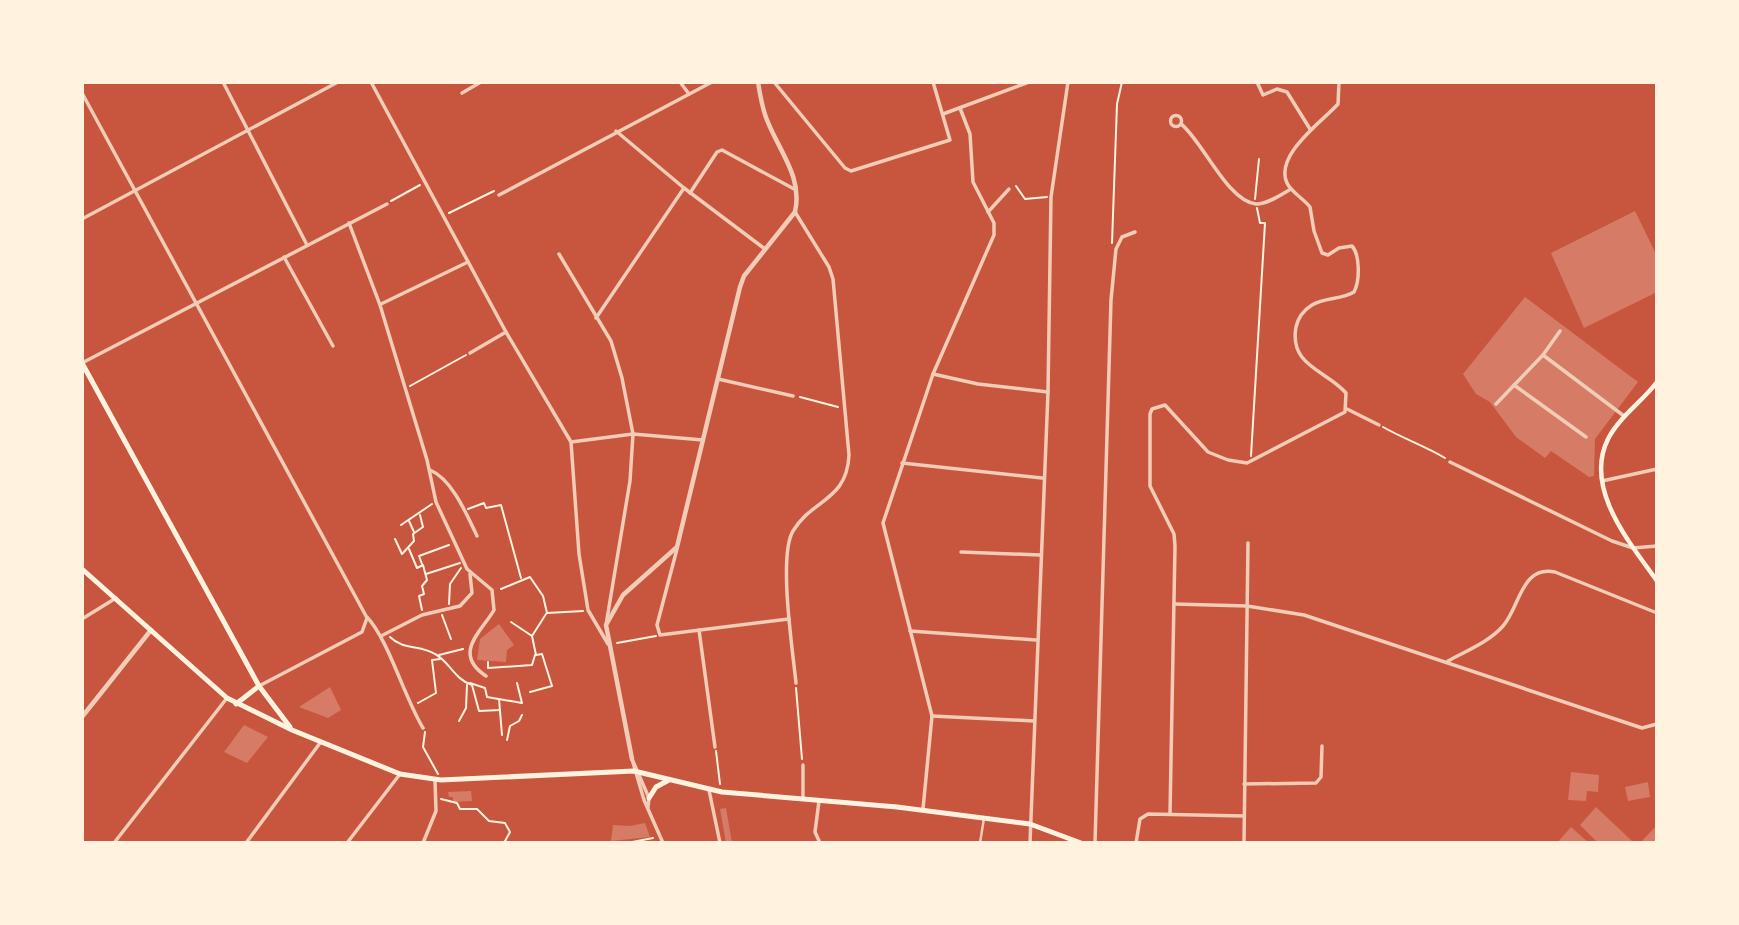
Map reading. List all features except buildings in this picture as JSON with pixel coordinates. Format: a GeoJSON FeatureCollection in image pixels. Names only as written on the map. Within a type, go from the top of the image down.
{"type":"FeatureCollection","features":[{"type":"Feature","properties":{"kind":"main road"},"geometry":{"type":"LineString","coordinates":[[82,363],[259,686],[292,730]]}},
{"type":"Feature","properties":{"kind":"main road"},"geometry":{"type":"LineString","coordinates":[[1656,385],[1624,416],[1607,441],[1602,481],[1609,507],[1657,582]]}},
{"type":"Feature","properties":{"kind":"main road"},"geometry":{"type":"LineString","coordinates":[[82,569],[236,704],[400,774],[438,780],[590,770],[636,771],[722,792],[820,799],[1030,824],[1082,843]]}},
{"type":"Feature","properties":{"kind":"main road"},"geometry":{"type":"LineString","coordinates":[[236,704],[259,686]]}},
{"type":"Feature","properties":{"kind":"main road"},"geometry":{"type":"LineString","coordinates":[[649,798],[656,787],[671,779]]}},
{"type":"Feature","properties":{"kind":"street"},"geometry":{"type":"LineString","coordinates":[[223,82],[307,245]]}},
{"type":"Feature","properties":{"kind":"street"},"geometry":{"type":"LineString","coordinates":[[82,219],[137,192],[338,82]]}},
{"type":"Feature","properties":{"kind":"street"},"geometry":{"type":"LineString","coordinates":[[371,82],[506,332],[571,442],[579,554],[588,610],[608,644]]}},
{"type":"Feature","properties":{"kind":"street"},"geometry":{"type":"LineString","coordinates":[[462,93],[481,82]]}},
{"type":"Feature","properties":{"kind":"street"},"geometry":{"type":"LineString","coordinates":[[680,82],[689,94]]}},
{"type":"Feature","properties":{"kind":"street"},"geometry":{"type":"LineString","coordinates":[[499,195],[712,82]]}},
{"type":"Feature","properties":{"kind":"street"},"geometry":{"type":"LineString","coordinates":[[758,82],[767,119],[785,155],[798,191],[795,212],[741,282],[657,625],[660,635],[789,620]]}},
{"type":"Feature","properties":{"kind":"street"},"geometry":{"type":"LineString","coordinates":[[774,82],[849,170],[949,142],[951,138],[933,82]]}},
{"type":"Feature","properties":{"kind":"street"},"geometry":{"type":"LineString","coordinates":[[943,114],[1029,82]]}},
{"type":"Feature","properties":{"kind":"street"},"geometry":{"type":"LineString","coordinates":[[1030,843],[1042,478],[1048,393],[1051,197],[1068,82]]}},
{"type":"Feature","properties":{"kind":"street"},"geometry":{"type":"LineString","coordinates":[[1257,82],[1263,95],[1284,89],[1310,129]]}},
{"type":"Feature","properties":{"kind":"street"},"geometry":{"type":"LineString","coordinates":[[1170,814],[1174,534],[1154,496],[1148,473],[1152,409],[1159,405],[1171,409],[1185,429],[1208,452],[1228,460],[1251,462],[1343,415],[1347,409],[1348,400],[1344,390],[1304,362],[1297,351],[1295,337],[1297,322],[1307,309],[1323,300],[1354,292],[1357,284],[1357,254],[1352,246],[1345,245],[1328,255],[1322,253],[1314,231],[1310,207],[1291,189],[1286,180],[1286,166],[1294,149],[1310,129],[1338,104],[1339,82]]}},
{"type":"Feature","properties":{"kind":"street"},"geometry":{"type":"LineString","coordinates":[[82,93],[366,616],[381,636],[411,707],[423,728]]}},
{"type":"Feature","properties":{"kind":"street"},"geometry":{"type":"LineString","coordinates":[[923,810],[932,716],[883,530],[884,515],[933,374],[992,242],[995,228],[973,182],[970,134],[960,108]]}},
{"type":"Feature","properties":{"kind":"street"},"geometry":{"type":"LineString","coordinates":[[1181,124],[1189,131],[1224,181],[1256,204],[1291,189]]}},
{"type":"Feature","properties":{"kind":"street"},"geometry":{"type":"LineString","coordinates":[[616,131],[690,193],[765,249]]}},
{"type":"Feature","properties":{"kind":"street"},"geometry":{"type":"LineString","coordinates":[[690,193],[717,152],[722,150],[798,191]]}},
{"type":"Feature","properties":{"kind":"street"},"geometry":{"type":"LineString","coordinates":[[596,318],[684,188]]}},
{"type":"Feature","properties":{"kind":"street"},"geometry":{"type":"LineString","coordinates":[[988,212],[1009,189]]}},
{"type":"Feature","properties":{"kind":"street"},"geometry":{"type":"LineString","coordinates":[[82,363],[387,204]]}},
{"type":"Feature","properties":{"kind":"street"},"geometry":{"type":"LineString","coordinates":[[795,212],[831,272],[849,455],[846,478],[829,498],[798,524],[790,538],[787,571],[789,620],[796,683]]}},
{"type":"Feature","properties":{"kind":"street"},"geometry":{"type":"LineString","coordinates":[[349,223],[380,305],[430,470],[436,502],[457,542],[473,587],[469,600],[460,606],[422,615],[381,636]]}},
{"type":"Feature","properties":{"kind":"street"},"geometry":{"type":"LineString","coordinates":[[1095,843],[1111,300],[1116,249],[1122,237],[1135,232]]}},
{"type":"Feature","properties":{"kind":"street"},"geometry":{"type":"LineString","coordinates":[[559,254],[608,335],[633,434],[630,481],[606,625],[632,759],[648,809],[662,840]]}},
{"type":"Feature","properties":{"kind":"street"},"geometry":{"type":"LineString","coordinates":[[284,257],[333,346]]}},
{"type":"Feature","properties":{"kind":"street"},"geometry":{"type":"LineString","coordinates":[[380,305],[468,262]]}},
{"type":"Feature","properties":{"kind":"street"},"geometry":{"type":"LineString","coordinates":[[1496,404],[1542,355],[1560,331]]}},
{"type":"Feature","properties":{"kind":"street"},"geometry":{"type":"LineString","coordinates":[[470,353],[506,332]]}},
{"type":"Feature","properties":{"kind":"street"},"geometry":{"type":"LineString","coordinates":[[1542,355],[1624,416]]}},
{"type":"Feature","properties":{"kind":"street"},"geometry":{"type":"LineString","coordinates":[[933,374],[978,384],[1048,393]]}},
{"type":"Feature","properties":{"kind":"street"},"geometry":{"type":"LineString","coordinates":[[718,379],[793,396]]}},
{"type":"Feature","properties":{"kind":"street"},"geometry":{"type":"LineString","coordinates":[[1514,385],[1586,437]]}},
{"type":"Feature","properties":{"kind":"street"},"geometry":{"type":"LineString","coordinates":[[1347,409],[1379,425]]}},
{"type":"Feature","properties":{"kind":"street"},"geometry":{"type":"LineString","coordinates":[[571,442],[633,434],[703,440]]}},
{"type":"Feature","properties":{"kind":"street"},"geometry":{"type":"LineString","coordinates":[[1450,462],[1612,541],[1633,548],[1657,545]]}},
{"type":"Feature","properties":{"kind":"street"},"geometry":{"type":"LineString","coordinates":[[902,463],[1042,478]]}},
{"type":"Feature","properties":{"kind":"street"},"geometry":{"type":"LineString","coordinates":[[1602,481],[1657,469]]}},
{"type":"Feature","properties":{"kind":"street"},"geometry":{"type":"LineString","coordinates":[[430,470],[443,478],[477,536]]}},
{"type":"Feature","properties":{"kind":"street"},"geometry":{"type":"LineString","coordinates":[[1244,843],[1248,543]]}},
{"type":"Feature","properties":{"kind":"street"},"geometry":{"type":"LineString","coordinates":[[606,625],[623,595],[677,547]]}},
{"type":"Feature","properties":{"kind":"street"},"geometry":{"type":"LineString","coordinates":[[961,552],[1040,555]]}},
{"type":"Feature","properties":{"kind":"street"},"geometry":{"type":"LineString","coordinates":[[469,572],[489,586],[495,602],[491,614],[474,634],[471,647],[474,663],[486,676]]}},
{"type":"Feature","properties":{"kind":"street"},"geometry":{"type":"LineString","coordinates":[[1448,661],[1497,632],[1510,616],[1526,582],[1542,572],[1555,572],[1657,613]]}},
{"type":"Feature","properties":{"kind":"street"},"geometry":{"type":"LineString","coordinates":[[82,619],[116,598]]}},
{"type":"Feature","properties":{"kind":"street"},"geometry":{"type":"LineString","coordinates":[[1174,604],[1247,606],[1304,615],[1643,728],[1657,724]]}},
{"type":"Feature","properties":{"kind":"street"},"geometry":{"type":"LineString","coordinates":[[259,686],[362,632],[367,623],[366,616]]}},
{"type":"Feature","properties":{"kind":"street"},"geometry":{"type":"LineString","coordinates":[[82,718],[151,630]]}},
{"type":"Feature","properties":{"kind":"street"},"geometry":{"type":"LineString","coordinates":[[699,630],[715,747]]}},
{"type":"Feature","properties":{"kind":"street"},"geometry":{"type":"LineString","coordinates":[[910,631],[1036,640]]}},
{"type":"Feature","properties":{"kind":"street"},"geometry":{"type":"LineString","coordinates":[[114,843],[227,698]]}},
{"type":"Feature","properties":{"kind":"street"},"geometry":{"type":"LineString","coordinates":[[411,707],[418,703]]}},
{"type":"Feature","properties":{"kind":"street"},"geometry":{"type":"LineString","coordinates":[[932,716],[1034,722]]}},
{"type":"Feature","properties":{"kind":"street"},"geometry":{"type":"LineString","coordinates":[[246,843],[321,741]]}},
{"type":"Feature","properties":{"kind":"street"},"geometry":{"type":"LineString","coordinates":[[1244,784],[1316,783],[1321,777],[1322,746]]}},
{"type":"Feature","properties":{"kind":"street"},"geometry":{"type":"LineString","coordinates":[[803,765],[803,798]]}},
{"type":"Feature","properties":{"kind":"street"},"geometry":{"type":"LineString","coordinates":[[636,771],[649,798],[648,809]]}},
{"type":"Feature","properties":{"kind":"street"},"geometry":{"type":"LineString","coordinates":[[347,843],[400,774]]}},
{"type":"Feature","properties":{"kind":"street"},"geometry":{"type":"LineString","coordinates":[[422,843],[433,824],[438,780]]}},
{"type":"Feature","properties":{"kind":"street"},"geometry":{"type":"LineString","coordinates":[[709,789],[720,843]]}},
{"type":"Feature","properties":{"kind":"street"},"geometry":{"type":"LineString","coordinates":[[820,799],[815,832],[820,843]]}},
{"type":"Feature","properties":{"kind":"street"},"geometry":{"type":"LineString","coordinates":[[1136,843],[1138,825],[1143,816],[1244,816]]}},
{"type":"Feature","properties":{"kind":"street"},"geometry":{"type":"LineString","coordinates":[[980,843],[984,818]]}},
{"type":"Feature","properties":{"kind":"path"},"geometry":{"type":"LineString","coordinates":[[1112,244],[1117,104],[1122,82]]}},
{"type":"Feature","properties":{"kind":"path"},"geometry":{"type":"LineString","coordinates":[[1251,462],[1259,302],[1264,269],[1265,223],[1261,223],[1256,204],[1259,159]]}},
{"type":"Feature","properties":{"kind":"path"},"geometry":{"type":"LineString","coordinates":[[387,204],[425,183]]}},
{"type":"Feature","properties":{"kind":"path"},"geometry":{"type":"LineString","coordinates":[[1016,186],[1025,199],[1051,197]]}},
{"type":"Feature","properties":{"kind":"path"},"geometry":{"type":"LineString","coordinates":[[443,215],[497,190],[499,195]]}},
{"type":"Feature","properties":{"kind":"path"},"geometry":{"type":"LineString","coordinates":[[404,389],[470,353]]}},
{"type":"Feature","properties":{"kind":"path"},"geometry":{"type":"LineString","coordinates":[[793,396],[846,409]]}},
{"type":"Feature","properties":{"kind":"path"},"geometry":{"type":"LineString","coordinates":[[1379,425],[1400,438],[1428,446],[1450,462]]}},
{"type":"Feature","properties":{"kind":"path"},"geometry":{"type":"LineString","coordinates":[[395,539],[402,554],[408,548],[414,533],[424,527],[419,511],[436,502]]}},
{"type":"Feature","properties":{"kind":"path"},"geometry":{"type":"LineString","coordinates":[[464,511],[484,503],[486,508],[501,505],[521,578]]}},
{"type":"Feature","properties":{"kind":"path"},"geometry":{"type":"LineString","coordinates":[[401,525],[420,515]]}},
{"type":"Feature","properties":{"kind":"path"},"geometry":{"type":"LineString","coordinates":[[409,520],[414,533]]}},
{"type":"Feature","properties":{"kind":"path"},"geometry":{"type":"LineString","coordinates":[[422,615],[419,596],[424,594],[422,586],[427,580],[419,555],[457,542]]}},
{"type":"Feature","properties":{"kind":"path"},"geometry":{"type":"LineString","coordinates":[[408,548],[417,568],[423,565]]}},
{"type":"Feature","properties":{"kind":"path"},"geometry":{"type":"LineString","coordinates":[[426,574],[465,563]]}},
{"type":"Feature","properties":{"kind":"path"},"geometry":{"type":"LineString","coordinates":[[449,609],[450,584],[465,563]]}},
{"type":"Feature","properties":{"kind":"path"},"geometry":{"type":"LineString","coordinates":[[501,589],[521,578],[530,577],[544,598],[547,613],[532,636]]}},
{"type":"Feature","properties":{"kind":"path"},"geometry":{"type":"LineString","coordinates":[[547,613],[588,610]]}},
{"type":"Feature","properties":{"kind":"path"},"geometry":{"type":"LineString","coordinates":[[440,611],[451,639]]}},
{"type":"Feature","properties":{"kind":"path"},"geometry":{"type":"LineString","coordinates":[[511,622],[532,636],[536,655]]}},
{"type":"Feature","properties":{"kind":"path"},"geometry":{"type":"LineString","coordinates":[[387,634],[409,649],[426,650],[439,655],[471,647]]}},
{"type":"Feature","properties":{"kind":"path"},"geometry":{"type":"LineString","coordinates":[[608,644],[660,635]]}},
{"type":"Feature","properties":{"kind":"path"},"geometry":{"type":"LineString","coordinates":[[488,662],[488,668],[533,665],[533,656],[542,654],[552,686],[530,692]]}},
{"type":"Feature","properties":{"kind":"path"},"geometry":{"type":"LineString","coordinates":[[439,655],[472,685],[479,711],[500,710]]}},
{"type":"Feature","properties":{"kind":"path"},"geometry":{"type":"LineString","coordinates":[[418,703],[436,693],[432,660],[441,659]]}},
{"type":"Feature","properties":{"kind":"path"},"geometry":{"type":"LineString","coordinates":[[469,683],[485,688],[487,697],[522,703],[517,683]]}},
{"type":"Feature","properties":{"kind":"path"},"geometry":{"type":"LineString","coordinates":[[459,721],[466,708],[469,683]]}},
{"type":"Feature","properties":{"kind":"path"},"geometry":{"type":"LineString","coordinates":[[796,683],[803,765]]}},
{"type":"Feature","properties":{"kind":"path"},"geometry":{"type":"LineString","coordinates":[[499,698],[502,736]]}},
{"type":"Feature","properties":{"kind":"path"},"geometry":{"type":"LineString","coordinates":[[507,740],[510,726],[519,721],[522,715]]}},
{"type":"Feature","properties":{"kind":"path"},"geometry":{"type":"LineString","coordinates":[[423,728],[427,736],[423,747],[438,780]]}},
{"type":"Feature","properties":{"kind":"path"},"geometry":{"type":"LineString","coordinates":[[715,747],[722,792]]}},
{"type":"Feature","properties":{"kind":"path"},"geometry":{"type":"LineString","coordinates":[[437,798],[457,803],[460,809],[477,809],[488,821],[505,823],[510,832],[504,843]]}},
{"type":"Feature","properties":{"kind":"path"},"geometry":{"type":"LineString","coordinates":[[627,843],[662,840]]}}]}
